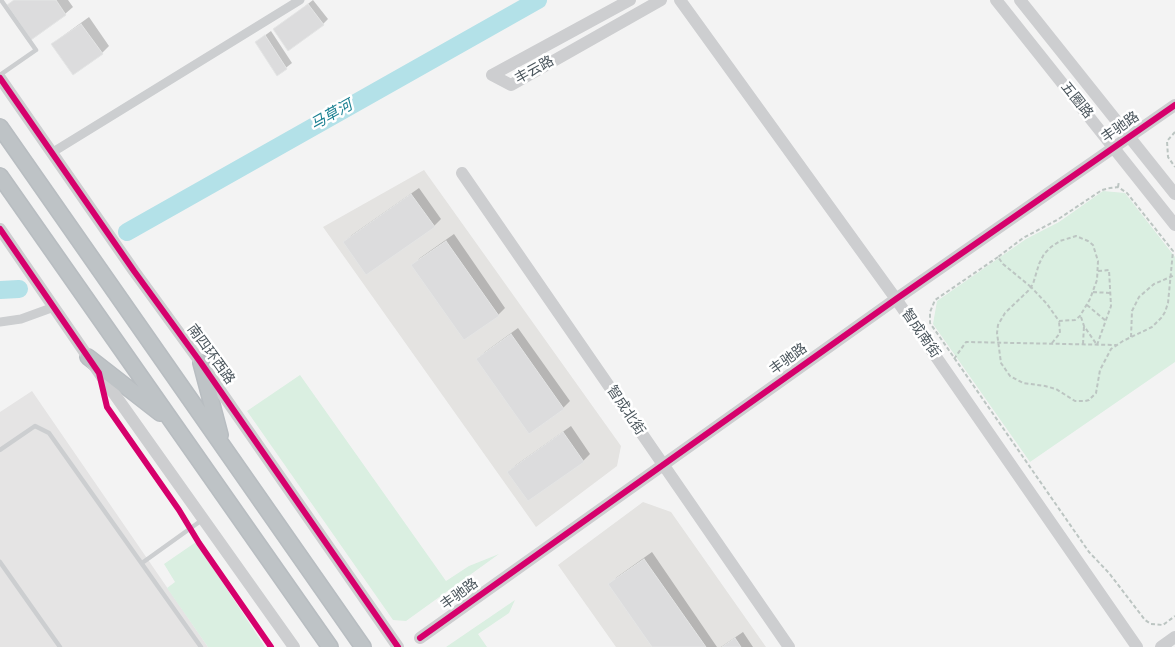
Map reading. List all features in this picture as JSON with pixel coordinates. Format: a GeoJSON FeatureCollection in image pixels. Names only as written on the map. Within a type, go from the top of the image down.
{"type":"FeatureCollection","features":[{"type":"Feature","properties":{"kind":"highway"},"geometry":{"type":"LineString","coordinates":[[0,127],[362,647]]}},
{"type":"Feature","properties":{"kind":"highway"},"geometry":{"type":"LineString","coordinates":[[0,176],[330,647]]}},
{"type":"Feature","properties":{"kind":"highway"},"geometry":{"type":"LineString","coordinates":[[88,358],[173,422]]}},
{"type":"Feature","properties":{"kind":"highway"},"geometry":{"type":"LineString","coordinates":[[201,363],[223,446]]}},
{"type":"Feature","properties":{"kind":"street"},"geometry":{"type":"LineString","coordinates":[[52,152],[300,0]]}},
{"type":"Feature","properties":{"kind":"street","name":"丰云路"},"geometry":{"type":"LineString","coordinates":[[630,0],[492,75],[511,85],[661,0]]}},
{"type":"Feature","properties":{"kind":"street","name":"智成南街"},"geometry":{"type":"LineString","coordinates":[[680,0],[896,299],[1137,647]]}},
{"type":"Feature","properties":{"kind":"street","name":"五圈路"},"geometry":{"type":"LineString","coordinates":[[996,0],[1175,225]]}},
{"type":"Feature","properties":{"kind":"street","name":"五圈路"},"geometry":{"type":"LineString","coordinates":[[1020,0],[1175,194]]}},
{"type":"Feature","properties":{"kind":"street","name":"南四环西路"},"geometry":{"type":"LineString","coordinates":[[0,76],[134,272],[201,363],[398,647]]}},
{"type":"Feature","properties":{"kind":"street","name":"丰驰路"},"geometry":{"type":"LineString","coordinates":[[420,638],[896,299],[1175,105]]}},
{"type":"Feature","properties":{"kind":"street","name":"智成北街"},"geometry":{"type":"LineString","coordinates":[[462,173],[789,647]]}},
{"type":"Feature","properties":{"kind":"street"},"geometry":{"type":"LineString","coordinates":[[0,229],[88,358],[294,647]]}},
{"type":"Feature","properties":{"kind":"street"},"geometry":{"type":"LineString","coordinates":[[0,322],[21,319],[54,307]]}},
{"type":"Feature","properties":{"kind":"street"},"geometry":{"type":"LineString","coordinates":[[1160,647],[1175,637]]}},
{"type":"Feature","properties":{"kind":"lane"},"geometry":{"type":"LineString","coordinates":[[0,76],[36,50],[2,6],[1,0]]}},
{"type":"Feature","properties":{"kind":"lane"},"geometry":{"type":"LineString","coordinates":[[0,450],[35,426],[50,433],[201,647]]}},
{"type":"Feature","properties":{"kind":"lane"},"geometry":{"type":"LineString","coordinates":[[142,563],[203,519]]}},
{"type":"Feature","properties":{"kind":"lane"},"geometry":{"type":"LineString","coordinates":[[0,562],[60,647]]}},
{"type":"Feature","properties":{"kind":"path"},"geometry":{"type":"LineString","coordinates":[[1175,132],[1167,141],[1168,157],[1175,167]]}},
{"type":"Feature","properties":{"kind":"path"},"geometry":{"type":"LineString","coordinates":[[1118,188],[1119,182]]}},
{"type":"Feature","properties":{"kind":"path"},"geometry":{"type":"LineString","coordinates":[[1175,254],[1127,192],[1118,188],[1102,190],[1057,220],[1023,238],[935,300],[932,305],[930,322],[1089,552],[1109,573],[1145,620],[1151,624],[1163,625],[1175,616]]}},
{"type":"Feature","properties":{"kind":"path"},"geometry":{"type":"LineString","coordinates":[[1059,321],[1075,320],[1080,316],[1093,292],[1098,271],[1096,251],[1093,245],[1076,236],[1069,237],[1055,244],[1044,254],[1028,291],[1005,313],[998,326],[998,343],[1001,363],[1010,376],[1023,383],[1056,389],[1080,402],[1089,400],[1096,392],[1104,361],[1108,354],[1117,345],[1131,336],[1152,327],[1162,317],[1168,303],[1173,251]]}},
{"type":"Feature","properties":{"kind":"path"},"geometry":{"type":"LineString","coordinates":[[998,257],[1003,264],[1031,286],[1059,321],[1060,333],[1050,344]]}},
{"type":"Feature","properties":{"kind":"path"},"geometry":{"type":"LineString","coordinates":[[1097,344],[1111,306],[1110,270],[1098,271]]}},
{"type":"Feature","properties":{"kind":"path"},"geometry":{"type":"LineString","coordinates":[[1131,336],[1130,321],[1132,311],[1139,297],[1148,288],[1175,275]]}},
{"type":"Feature","properties":{"kind":"path"},"geometry":{"type":"LineString","coordinates":[[1093,292],[1110,293]]}},
{"type":"Feature","properties":{"kind":"path"},"geometry":{"type":"LineString","coordinates":[[1087,305],[1106,321]]}},
{"type":"Feature","properties":{"kind":"path"},"geometry":{"type":"LineString","coordinates":[[1080,316],[1084,326],[1097,344]]}},
{"type":"Feature","properties":{"kind":"path"},"geometry":{"type":"LineString","coordinates":[[1082,344],[1084,326]]}},
{"type":"Feature","properties":{"kind":"path"},"geometry":{"type":"LineString","coordinates":[[954,359],[966,342],[1117,345]]}},
{"type":"Feature","properties":{"kind":"shaded area"},"geometry":{"type":"Polygon","coordinates":[[[424,170],[621,446],[617,466],[536,527],[323,227],[424,170]]]}},
{"type":"Feature","properties":{"kind":"shaded area"},"geometry":{"type":"Polygon","coordinates":[[[32,391],[208,647],[0,647],[0,412],[32,391]]]}},
{"type":"Feature","properties":{"kind":"shaded area"},"geometry":{"type":"Polygon","coordinates":[[[643,502],[671,512],[766,647],[616,647],[558,565],[643,502]]]}},
{"type":"Feature","properties":{"kind":"green space"},"geometry":{"type":"Polygon","coordinates":[[[1103,191],[1125,193],[1175,257],[1175,362],[1030,462],[933,324],[937,301],[1026,239],[1059,222],[1103,191]]]}},
{"type":"Feature","properties":{"kind":"green space"},"geometry":{"type":"Polygon","coordinates":[[[300,375],[446,581],[469,566],[499,554],[406,621],[393,620],[247,411],[300,375]]]}},
{"type":"Feature","properties":{"kind":"green space"},"geometry":{"type":"Polygon","coordinates":[[[196,542],[265,647],[208,647],[167,588],[175,582],[164,564],[196,542]]]}},
{"type":"Feature","properties":{"kind":"green space"},"geometry":{"type":"Polygon","coordinates":[[[515,600],[509,613],[478,634],[487,647],[446,647],[515,600]]]}},
{"type":"Feature","properties":{"kind":"building"},"geometry":{"type":"Polygon","coordinates":[[[14,0],[56,0],[66,15],[31,40],[7,5],[14,0]]]}},
{"type":"Feature","properties":{"kind":"building"},"geometry":{"type":"Polygon","coordinates":[[[308,4],[324,25],[288,51],[273,29],[308,4]]]}},
{"type":"Feature","properties":{"kind":"building"},"geometry":{"type":"Polygon","coordinates":[[[81,24],[103,54],[73,75],[51,44],[81,24]]]}},
{"type":"Feature","properties":{"kind":"building"},"geometry":{"type":"Polygon","coordinates":[[[265,35],[287,69],[277,76],[255,42],[265,35]]]}},
{"type":"Feature","properties":{"kind":"building"},"geometry":{"type":"Polygon","coordinates":[[[411,194],[435,227],[366,275],[343,242],[411,194]]]}},
{"type":"Feature","properties":{"kind":"building"},"geometry":{"type":"Polygon","coordinates":[[[446,241],[499,316],[464,340],[411,265],[446,241]]]}},
{"type":"Feature","properties":{"kind":"building"},"geometry":{"type":"Polygon","coordinates":[[[511,334],[564,409],[529,434],[476,359],[511,334]]]}},
{"type":"Feature","properties":{"kind":"building"},"geometry":{"type":"Polygon","coordinates":[[[563,432],[584,462],[528,501],[507,472],[563,432]]]}},
{"type":"Feature","properties":{"kind":"building"},"geometry":{"type":"Polygon","coordinates":[[[644,559],[706,647],[652,647],[608,584],[644,559]]]}},
{"type":"Feature","properties":{"kind":"building"},"geometry":{"type":"Polygon","coordinates":[[[735,638],[741,647],[722,647],[735,638]]]}},
{"type":"Feature","properties":{"kind":"waterway","name":"马草河"},"geometry":{"type":"LineString","coordinates":[[127,232],[538,0]]}},
{"type":"Feature","properties":{"kind":"waterway","name":"马草河"},"geometry":{"type":"LineString","coordinates":[[0,290],[19,289]]}},
{"type":"Feature","properties":{"kind":"cycle path"},"geometry":{"type":"LineString","coordinates":[[0,78],[398,647]]}},
{"type":"Feature","properties":{"kind":"cycle path"},"geometry":{"type":"LineString","coordinates":[[420,638],[896,299],[1175,105]]}},
{"type":"Feature","properties":{"kind":"cycle path"},"geometry":{"type":"LineString","coordinates":[[0,229],[99,373],[107,407],[271,647]]}}]}
